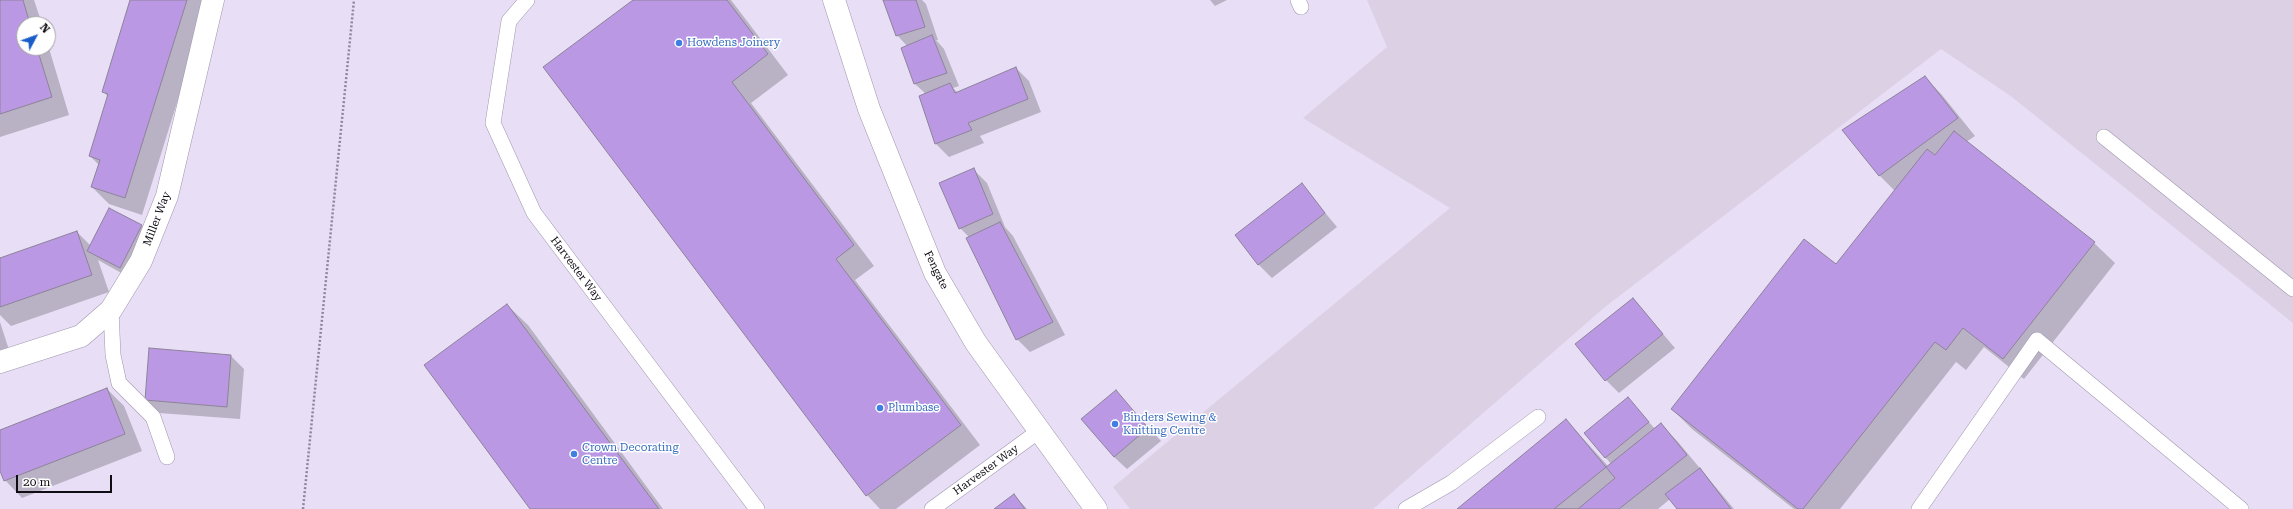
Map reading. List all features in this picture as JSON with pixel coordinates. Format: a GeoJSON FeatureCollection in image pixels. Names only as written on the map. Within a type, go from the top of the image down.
{"type":"FeatureCollection","features":[{"type":"Feature","properties":{"kind":"street","name":"Miller Way"},"geometry":{"type":"LineString","coordinates":[[0,362],[81,336],[111,310],[141,261],[167,196],[213,0]]}},
{"type":"Feature","properties":{"kind":"street","name":"Fengate"},"geometry":{"type":"LineString","coordinates":[[834,0],[869,110],[935,273],[976,343],[1096,509]]}},
{"type":"Feature","properties":{"kind":"lane","name":"Harvester Way"},"geometry":{"type":"LineString","coordinates":[[526,0],[509,21],[493,123],[534,213],[756,509]]}},
{"type":"Feature","properties":{"kind":"lane"},"geometry":{"type":"LineString","coordinates":[[2104,137],[2293,289]]}},
{"type":"Feature","properties":{"kind":"lane"},"geometry":{"type":"LineString","coordinates":[[111,310],[113,355],[119,384],[153,417],[167,458]]}},
{"type":"Feature","properties":{"kind":"lane"},"geometry":{"type":"LineString","coordinates":[[1919,509],[2038,340],[2241,509]]}},
{"type":"Feature","properties":{"kind":"lane"},"geometry":{"type":"LineString","coordinates":[[1406,509],[1451,483],[1538,417]]}},
{"type":"Feature","properties":{"kind":"lane","name":"Harvester Way"},"geometry":{"type":"LineString","coordinates":[[932,509],[1039,431]]}},
{"type":"Feature","properties":{"kind":"path"},"geometry":{"type":"LineString","coordinates":[[302,509],[354,0]]}},
{"type":"Feature","properties":{"kind":"shaded area"},"geometry":{"type":"Polygon","coordinates":[[[1367,0],[2293,0],[2293,323],[2012,97],[1941,49],[1605,307],[1373,509],[1130,509],[1113,487],[1450,208],[1303,118],[1387,47],[1367,0]]]}},
{"type":"Feature","properties":{"kind":"building"},"geometry":{"type":"Polygon","coordinates":[[[0,0],[23,0],[28,16],[16,16],[16,56],[39,56],[52,97],[0,114],[0,0]]]}},
{"type":"Feature","properties":{"kind":"building"},"geometry":{"type":"Polygon","coordinates":[[[130,0],[187,0],[125,198],[91,187],[100,160],[89,156],[108,94],[102,92],[130,0]]]}},
{"type":"Feature","properties":{"kind":"building"},"geometry":{"type":"Polygon","coordinates":[[[633,0],[727,0],[768,54],[732,82],[854,245],[836,259],[961,425],[866,496],[543,67],[633,0]]]}},
{"type":"Feature","properties":{"kind":"building"},"geometry":{"type":"Polygon","coordinates":[[[883,0],[916,0],[925,27],[896,36],[883,0]]]}},
{"type":"Feature","properties":{"kind":"building"},"geometry":{"type":"Polygon","coordinates":[[[932,35],[947,73],[914,84],[901,48],[932,35]]]}},
{"type":"Feature","properties":{"kind":"building"},"geometry":{"type":"Polygon","coordinates":[[[1016,67],[1028,99],[968,123],[972,130],[935,144],[919,96],[950,83],[955,93],[1016,67]]]}},
{"type":"Feature","properties":{"kind":"building"},"geometry":{"type":"Polygon","coordinates":[[[1925,76],[1958,118],[1879,176],[1842,130],[1925,76]]]}},
{"type":"Feature","properties":{"kind":"building"},"geometry":{"type":"Polygon","coordinates":[[[1954,131],[2095,242],[2003,359],[1963,328],[1946,350],[1935,342],[1803,509],[1798,509],[1671,409],[1804,239],[1836,264],[1927,149],[1935,155],[1954,131]]]}},
{"type":"Feature","properties":{"kind":"building"},"geometry":{"type":"Polygon","coordinates":[[[974,168],[993,214],[959,229],[939,183],[974,168]]]}},
{"type":"Feature","properties":{"kind":"building"},"geometry":{"type":"Polygon","coordinates":[[[1302,183],[1325,213],[1258,265],[1235,235],[1302,183]]]}},
{"type":"Feature","properties":{"kind":"building"},"geometry":{"type":"Polygon","coordinates":[[[109,208],[142,225],[120,268],[87,251],[109,208]]]}},
{"type":"Feature","properties":{"kind":"building"},"geometry":{"type":"Polygon","coordinates":[[[1000,222],[1053,322],[1016,340],[966,238],[1000,222]]]}},
{"type":"Feature","properties":{"kind":"building"},"geometry":{"type":"Polygon","coordinates":[[[77,231],[92,275],[0,307],[0,258],[77,231]]]}},
{"type":"Feature","properties":{"kind":"building"},"geometry":{"type":"Polygon","coordinates":[[[1633,298],[1663,334],[1605,381],[1575,344],[1633,298]]]}},
{"type":"Feature","properties":{"kind":"building"},"geometry":{"type":"Polygon","coordinates":[[[507,304],[659,509],[530,509],[424,365],[507,304]]]}},
{"type":"Feature","properties":{"kind":"building"},"geometry":{"type":"Polygon","coordinates":[[[149,348],[231,355],[227,407],[145,400],[149,348]]]}},
{"type":"Feature","properties":{"kind":"building"},"geometry":{"type":"Polygon","coordinates":[[[107,388],[125,434],[4,481],[0,471],[0,430],[107,388]]]}},
{"type":"Feature","properties":{"kind":"building","name":"Binders Sewing & Knitting Centre"},"geometry":{"type":"Polygon","coordinates":[[[1116,390],[1148,428],[1114,457],[1081,419],[1116,390]]]}},
{"type":"Feature","properties":{"kind":"building"},"geometry":{"type":"Polygon","coordinates":[[[1628,397],[1649,422],[1605,458],[1584,433],[1628,397]]]}},
{"type":"Feature","properties":{"kind":"building"},"geometry":{"type":"Polygon","coordinates":[[[1566,419],[1615,478],[1578,509],[1457,509],[1566,419]]]}},
{"type":"Feature","properties":{"kind":"building"},"geometry":{"type":"Polygon","coordinates":[[[1661,423],[1687,455],[1619,509],[1554,509],[1661,423]]]}},
{"type":"Feature","properties":{"kind":"building"},"geometry":{"type":"Polygon","coordinates":[[[1700,468],[1731,509],[1677,509],[1665,494],[1700,468]]]}},
{"type":"Feature","properties":{"kind":"building"},"geometry":{"type":"Polygon","coordinates":[[[1014,494],[1025,509],[994,509],[1014,494]]]}},
{"type":"Feature","properties":{"kind":"place","name":"Howdens Joinery"},"geometry":{"type":"Point","coordinates":[679,43]}},
{"type":"Feature","properties":{"kind":"place","name":"Plumbase"},"geometry":{"type":"Point","coordinates":[880,408]}},
{"type":"Feature","properties":{"kind":"place","name":"Binders Sewing & Knitting Centre"},"geometry":{"type":"Point","coordinates":[1115,424]}},
{"type":"Feature","properties":{"kind":"place","name":"Crown Decorating Centre"},"geometry":{"type":"Point","coordinates":[574,454]}}]}
